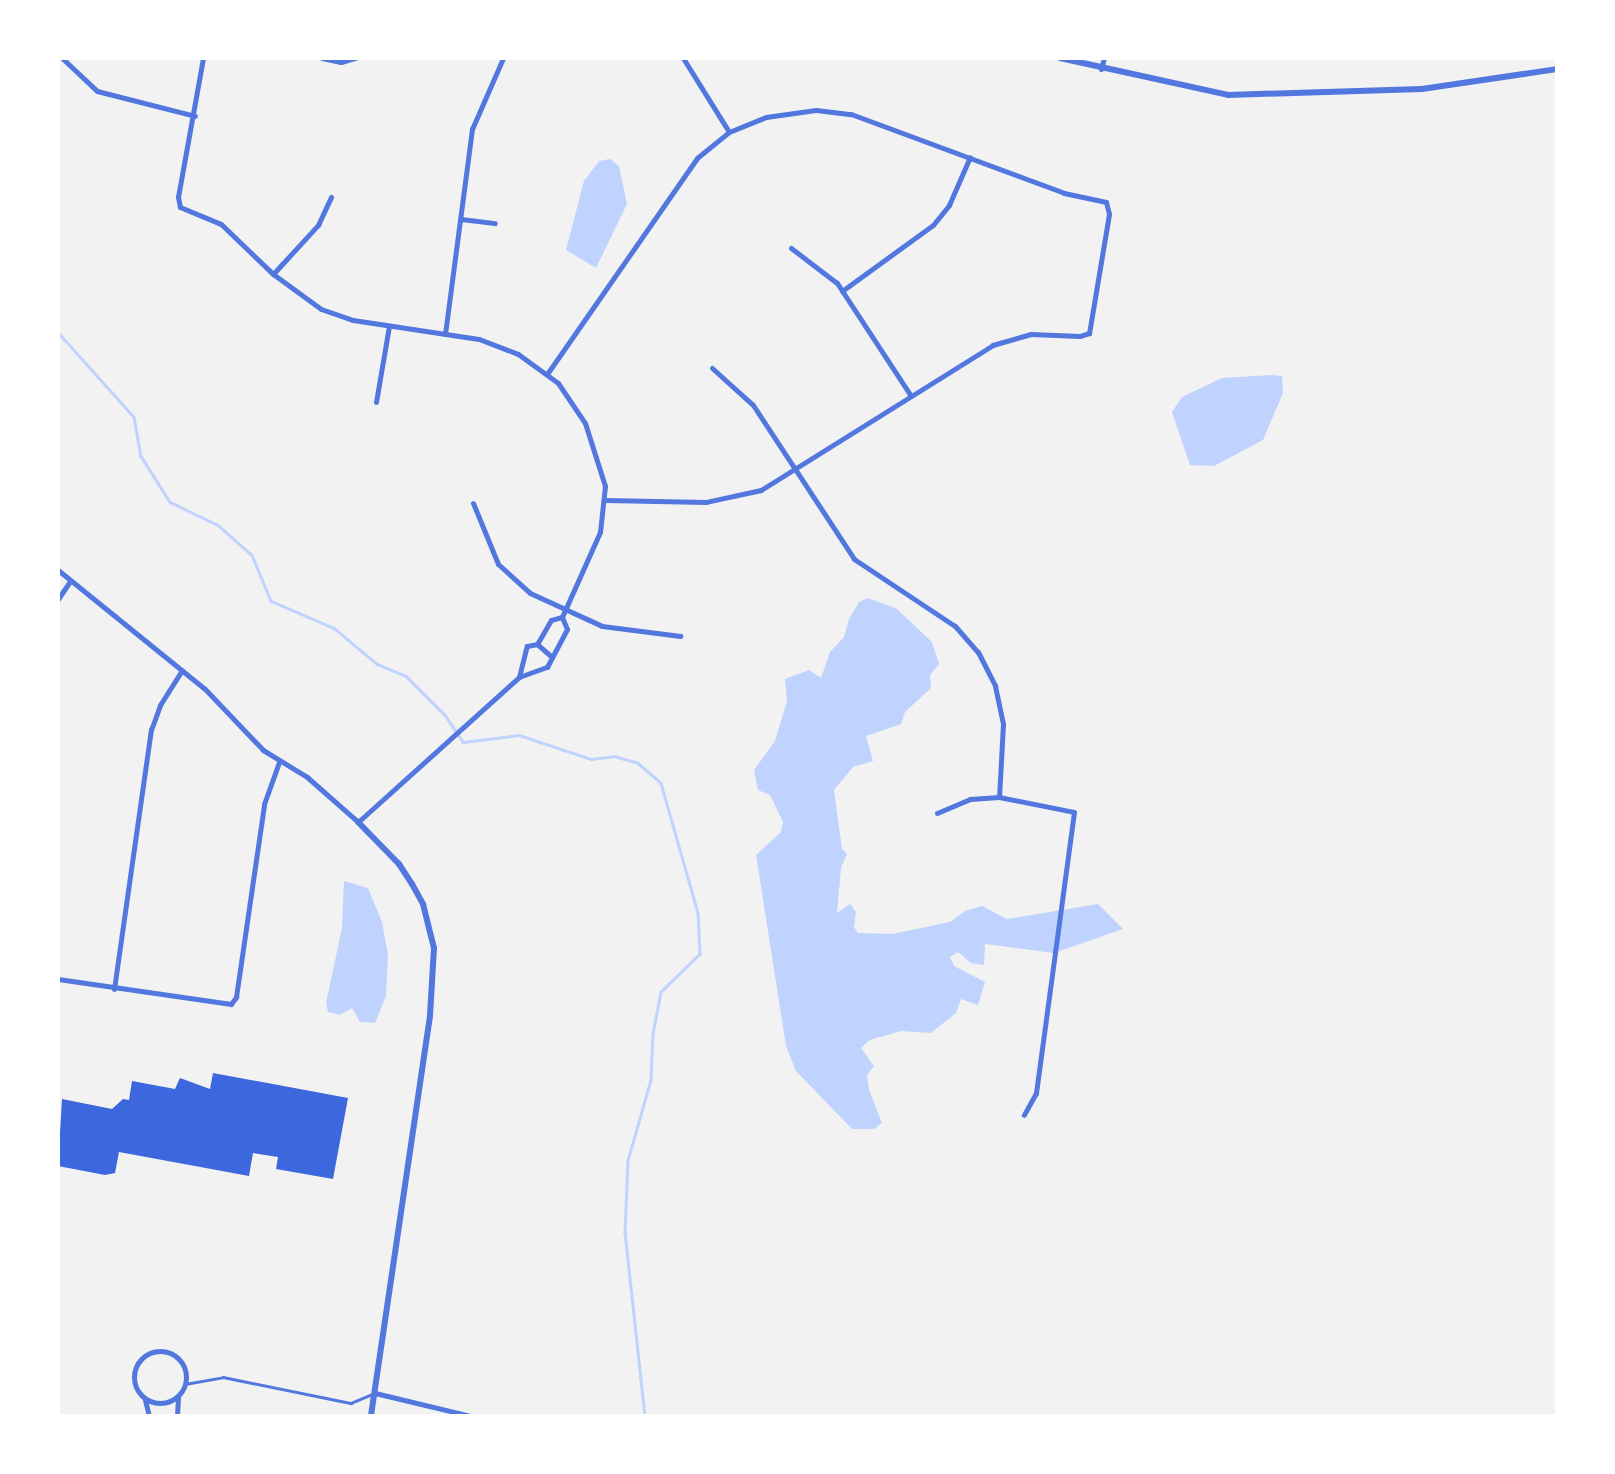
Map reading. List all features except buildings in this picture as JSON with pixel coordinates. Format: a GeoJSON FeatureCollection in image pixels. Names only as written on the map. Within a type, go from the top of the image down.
{"type":"FeatureCollection","features":[{"type":"Feature","properties":{"kind":"street"},"geometry":{"type":"LineString","coordinates":[[62,58],[97,91],[195,116]]}},
{"type":"Feature","properties":{"kind":"street"},"geometry":{"type":"LineString","coordinates":[[203,58],[195,116],[178,197],[180,207],[220,223],[273,274],[321,309],[389,326],[444,334],[506,348],[547,374],[585,423],[601,466],[605,499],[596,549],[563,614],[551,620],[537,644],[527,646],[519,677]]}},
{"type":"Feature","properties":{"kind":"street"},"geometry":{"type":"LineString","coordinates":[[321,58],[341,62],[355,58]]}},
{"type":"Feature","properties":{"kind":"street"},"geometry":{"type":"LineString","coordinates":[[444,334],[472,129],[503,58]]}},
{"type":"Feature","properties":{"kind":"street"},"geometry":{"type":"LineString","coordinates":[[683,58],[729,132]]}},
{"type":"Feature","properties":{"kind":"street"},"geometry":{"type":"LineString","coordinates":[[1060,58],[1228,95],[1422,89],[1557,69]]}},
{"type":"Feature","properties":{"kind":"street"},"geometry":{"type":"LineString","coordinates":[[1101,69],[1104,58]]}},
{"type":"Feature","properties":{"kind":"street"},"geometry":{"type":"LineString","coordinates":[[547,374],[689,167],[729,132],[781,113],[832,111],[1064,193],[1106,202],[1109,214],[1093,321],[1089,332],[1080,336],[1047,332],[993,345],[797,470],[761,490],[724,501],[605,499]]}},
{"type":"Feature","properties":{"kind":"street"},"geometry":{"type":"LineString","coordinates":[[842,291],[933,225],[949,205],[970,158]]}},
{"type":"Feature","properties":{"kind":"street"},"geometry":{"type":"LineString","coordinates":[[273,274],[318,225],[331,197]]}},
{"type":"Feature","properties":{"kind":"street"},"geometry":{"type":"LineString","coordinates":[[461,219],[495,223]]}},
{"type":"Feature","properties":{"kind":"street"},"geometry":{"type":"LineString","coordinates":[[792,248],[828,274],[842,291],[911,396]]}},
{"type":"Feature","properties":{"kind":"street"},"geometry":{"type":"LineString","coordinates":[[376,402],[389,326]]}},
{"type":"Feature","properties":{"kind":"street"},"geometry":{"type":"LineString","coordinates":[[712,368],[739,387],[854,559],[954,626],[978,652],[995,686],[1003,724],[999,797]]}},
{"type":"Feature","properties":{"kind":"street"},"geometry":{"type":"LineString","coordinates":[[473,503],[491,553],[506,573],[530,593],[563,614],[602,626],[680,636]]}},
{"type":"Feature","properties":{"kind":"street"},"geometry":{"type":"LineString","coordinates":[[58,570],[182,670],[279,762],[307,777],[358,822],[399,864],[423,904],[434,948],[430,1016],[371,1416]]}},
{"type":"Feature","properties":{"kind":"street"},"geometry":{"type":"LineString","coordinates":[[58,599],[70,581]]}},
{"type":"Feature","properties":{"kind":"street"},"geometry":{"type":"LineString","coordinates":[[358,822],[519,677],[547,667],[567,629],[563,614]]}},
{"type":"Feature","properties":{"kind":"street"},"geometry":{"type":"LineString","coordinates":[[537,644],[551,656]]}},
{"type":"Feature","properties":{"kind":"street"},"geometry":{"type":"LineString","coordinates":[[114,989],[152,730],[160,705],[182,670]]}},
{"type":"Feature","properties":{"kind":"street"},"geometry":{"type":"LineString","coordinates":[[58,979],[223,1005],[236,997],[264,804],[279,762]]}},
{"type":"Feature","properties":{"kind":"street"},"geometry":{"type":"LineString","coordinates":[[937,813],[970,799],[999,797],[1066,806],[1074,812],[1036,1093],[1024,1115]]}},
{"type":"Feature","properties":{"kind":"street"},"geometry":{"type":"LineString","coordinates":[[149,1416],[145,1400],[134,1385],[135,1369],[154,1352],[166,1352],[181,1361],[185,1384],[178,1396],[177,1416]]}},
{"type":"Feature","properties":{"kind":"street"},"geometry":{"type":"LineString","coordinates":[[375,1393],[471,1416]]}},
{"type":"Feature","properties":{"kind":"street"},"geometry":{"type":"LineString","coordinates":[[145,1400],[162,1404],[178,1396]]}},
{"type":"Feature","properties":{"kind":"lane"},"geometry":{"type":"LineString","coordinates":[[185,1384],[223,1377],[351,1403],[375,1393]]}},
{"type":"Feature","properties":{"kind":"water"},"geometry":{"type":"Polygon","coordinates":[[[610,159],[619,166],[627,204],[596,268],[566,250],[584,181],[599,161],[610,159]]]}},
{"type":"Feature","properties":{"kind":"water"},"geometry":{"type":"Polygon","coordinates":[[[1282,376],[1283,393],[1263,440],[1214,466],[1190,465],[1172,412],[1182,397],[1222,378],[1282,376]]]}},
{"type":"Feature","properties":{"kind":"water"},"geometry":{"type":"Polygon","coordinates":[[[868,598],[897,609],[932,642],[939,664],[930,675],[931,688],[905,712],[901,724],[866,736],[873,761],[853,767],[834,790],[842,849],[847,854],[841,868],[837,913],[850,904],[856,912],[854,927],[858,933],[892,934],[950,922],[965,911],[982,906],[1007,919],[1098,904],[1123,929],[1054,953],[985,944],[984,965],[971,963],[958,952],[950,957],[954,966],[985,982],[978,1005],[961,999],[956,1013],[931,1033],[901,1031],[870,1040],[861,1048],[874,1066],[867,1075],[869,1090],[882,1123],[874,1129],[852,1129],[796,1071],[786,1046],[756,855],[781,832],[783,822],[770,795],[758,790],[754,770],[775,741],[787,701],[785,679],[809,670],[821,678],[830,652],[844,637],[849,619],[859,602],[868,598]]]}},
{"type":"Feature","properties":{"kind":"water"},"geometry":{"type":"Polygon","coordinates":[[[344,881],[368,888],[382,922],[388,955],[386,996],[375,1023],[360,1022],[352,1008],[340,1015],[328,1012],[326,1003],[342,928],[344,881]]]}},
{"type":"Feature","properties":{"kind":"waterway"},"geometry":{"type":"LineString","coordinates":[[58,332],[134,417],[141,456],[170,502],[218,525],[252,555],[271,601],[334,628],[377,664],[406,676],[445,715],[463,742],[519,735],[591,759],[614,756],[638,763],[661,783],[698,913],[700,954],[661,992],[653,1034],[651,1080],[628,1161],[625,1232],[645,1416]]}}]}
